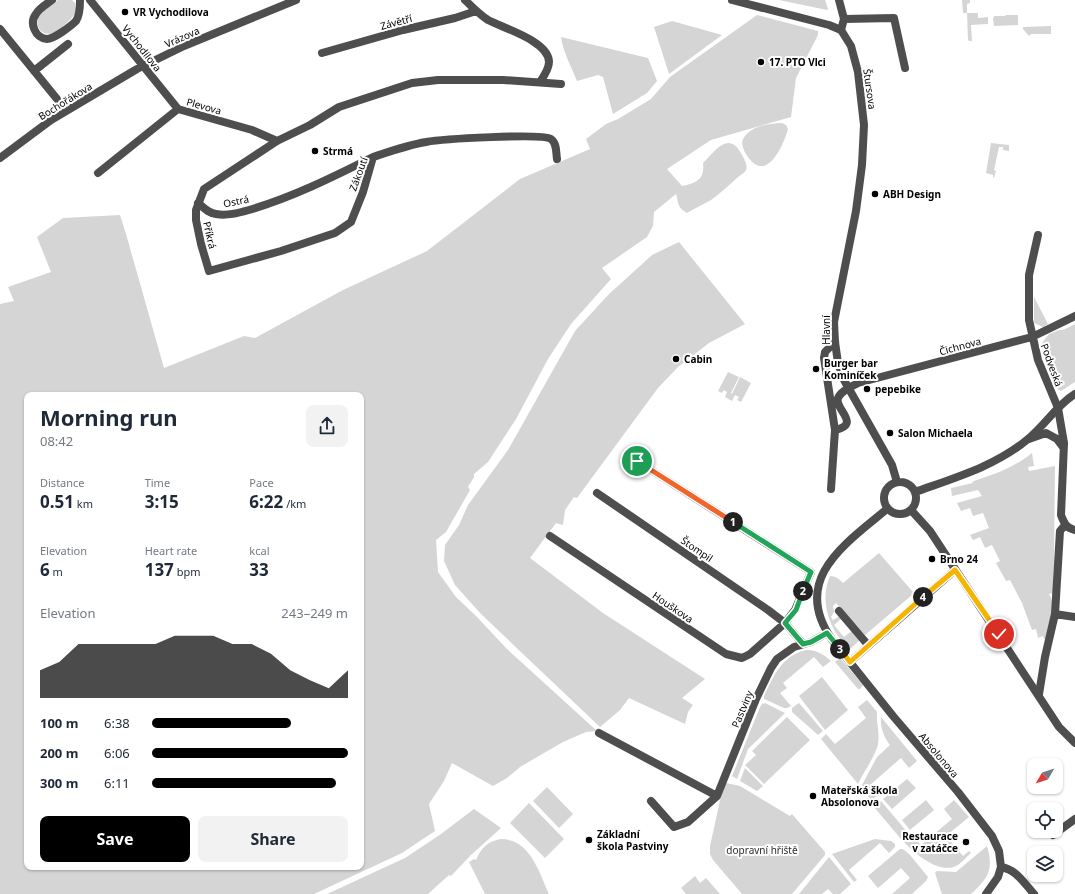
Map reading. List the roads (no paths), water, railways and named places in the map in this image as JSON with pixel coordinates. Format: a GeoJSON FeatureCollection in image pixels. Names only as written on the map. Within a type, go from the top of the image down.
{"type":"FeatureCollection","features":[{"type":"Feature","properties":{"kind":"street"},"geometry":{"type":"LineString","coordinates":[[52,0],[36,13],[32,21],[32,28],[41,37],[48,39],[59,34],[76,20],[80,11],[80,0]]}},
{"type":"Feature","properties":{"kind":"street","name":"Vrázova"},"geometry":{"type":"LineString","coordinates":[[143,66],[184,46],[296,0]]}},
{"type":"Feature","properties":{"kind":"street"},"geometry":{"type":"LineString","coordinates":[[465,0],[476,11],[488,19],[526,37],[546,53],[549,62],[546,73],[540,82]]}},
{"type":"Feature","properties":{"kind":"street"},"geometry":{"type":"LineString","coordinates":[[732,0],[829,25],[841,30],[844,19],[839,0]]}},
{"type":"Feature","properties":{"kind":"street","name":"Vychodilova"},"geometry":{"type":"LineString","coordinates":[[95,1],[143,66],[178,109]]}},
{"type":"Feature","properties":{"kind":"street","name":"Závětří"},"geometry":{"type":"LineString","coordinates":[[322,53],[403,30],[455,18],[476,11]]}},
{"type":"Feature","properties":{"kind":"street"},"geometry":{"type":"LineString","coordinates":[[844,19],[894,18],[905,68]]}},
{"type":"Feature","properties":{"kind":"street"},"geometry":{"type":"LineString","coordinates":[[0,29],[57,99]]}},
{"type":"Feature","properties":{"kind":"street","name":"Štursova"},"geometry":{"type":"LineString","coordinates":[[841,30],[851,46],[858,72],[864,125],[862,165]]}},
{"type":"Feature","properties":{"kind":"street"},"geometry":{"type":"LineString","coordinates":[[34,71],[68,44]]}},
{"type":"Feature","properties":{"kind":"street","name":"Bochořákova"},"geometry":{"type":"LineString","coordinates":[[0,158],[51,120],[143,66]]}},
{"type":"Feature","properties":{"kind":"street"},"geometry":{"type":"LineString","coordinates":[[198,204],[204,189],[277,140],[310,125],[339,107],[378,93],[412,83],[438,80],[471,79],[561,84]]}},
{"type":"Feature","properties":{"kind":"street","name":"Plevova"},"geometry":{"type":"LineString","coordinates":[[98,173],[178,109],[252,130],[277,140]]}},
{"type":"Feature","properties":{"kind":"street","name":"Zákoutí"},"geometry":{"type":"LineString","coordinates":[[210,271],[281,251],[340,230],[351,222],[363,192],[373,158],[401,147],[427,141],[458,138],[550,138],[555,142],[557,159]]}},
{"type":"Feature","properties":{"kind":"street","name":"Ostrá"},"geometry":{"type":"LineString","coordinates":[[198,204],[209,213],[217,215],[233,214],[270,204],[323,182],[373,158]]}},
{"type":"Feature","properties":{"kind":"street","name":"Hlavní"},"geometry":{"type":"LineString","coordinates":[[862,165],[856,211],[834,322],[834,342],[840,371],[848,388],[892,465],[897,482]]}},
{"type":"Feature","properties":{"kind":"street","name":"Příkrá"},"geometry":{"type":"LineString","coordinates":[[198,204],[196,210],[196,220],[201,244],[210,271]]}},
{"type":"Feature","properties":{"kind":"street","name":"Podveská"},"geometry":{"type":"LineString","coordinates":[[1038,235],[1029,275],[1029,320],[1038,360],[1058,408],[1064,448],[1061,515],[1065,525],[1060,531],[1055,614],[1045,657],[1039,694]]}},
{"type":"Feature","properties":{"kind":"street","name":"Čichnova"},"geometry":{"type":"LineString","coordinates":[[848,388],[858,383],[1032,338],[1075,316]]}},
{"type":"Feature","properties":{"kind":"street"},"geometry":{"type":"LineString","coordinates":[[831,489],[835,430],[824,359],[825,352],[834,342]]}},
{"type":"Feature","properties":{"kind":"street"},"geometry":{"type":"LineString","coordinates":[[835,430],[841,428],[846,423],[847,419],[838,402],[838,398],[848,388]]}},
{"type":"Feature","properties":{"kind":"street"},"geometry":{"type":"LineString","coordinates":[[915,492],[991,463],[1028,438],[1058,408],[1075,394]]}},
{"type":"Feature","properties":{"kind":"street"},"geometry":{"type":"LineString","coordinates":[[1028,438],[1046,433],[1057,439],[1064,448]]}},
{"type":"Feature","properties":{"kind":"street"},"geometry":{"type":"LineString","coordinates":[[637,461],[811,572],[796,610],[785,623],[803,644]]}},
{"type":"Feature","properties":{"kind":"street"},"geometry":{"type":"LineString","coordinates":[[897,482],[908,484],[913,487],[915,492],[916,502],[911,510],[898,514],[887,509],[884,500],[886,490],[893,484],[897,482]]}},
{"type":"Feature","properties":{"kind":"street","name":"Štompil"},"geometry":{"type":"LineString","coordinates":[[596,493],[785,623]]}},
{"type":"Feature","properties":{"kind":"street","name":"Absolonova"},"geometry":{"type":"LineString","coordinates":[[887,509],[839,550],[832,558],[824,570],[818,589],[818,610],[827,633],[893,716],[987,829],[996,843],[1001,866]]}},
{"type":"Feature","properties":{"kind":"street"},"geometry":{"type":"LineString","coordinates":[[911,510],[930,531],[1039,694],[1059,727],[1075,743]]}},
{"type":"Feature","properties":{"kind":"street"},"geometry":{"type":"LineString","coordinates":[[1065,525],[1069,529],[1075,530]]}},
{"type":"Feature","properties":{"kind":"street","name":"Houškova"},"geometry":{"type":"LineString","coordinates":[[550,536],[726,654],[742,658],[750,654],[785,623]]}},
{"type":"Feature","properties":{"kind":"street"},"geometry":{"type":"LineString","coordinates":[[850,662],[955,570]]}},
{"type":"Feature","properties":{"kind":"street"},"geometry":{"type":"LineString","coordinates":[[839,611],[868,645]]}},
{"type":"Feature","properties":{"kind":"street"},"geometry":{"type":"LineString","coordinates":[[1055,614],[1075,617]]}},
{"type":"Feature","properties":{"kind":"street","name":"Pastviny"},"geometry":{"type":"LineString","coordinates":[[651,801],[674,827],[688,822],[717,796],[756,699],[777,659],[794,647],[811,642],[827,633]]}},
{"type":"Feature","properties":{"kind":"street"},"geometry":{"type":"LineString","coordinates":[[600,733],[717,796]]}},
{"type":"Feature","properties":{"kind":"street"},"geometry":{"type":"LineString","coordinates":[[1063,828],[1075,819]]}},
{"type":"Feature","properties":{"kind":"street"},"geometry":{"type":"LineString","coordinates":[[986,894],[998,877],[1001,866],[1009,868],[1015,872],[1034,894]]}},
{"type":"Feature","properties":{"kind":"place","name":"VR Vychodilova"},"geometry":{"type":"Point","coordinates":[125,12]}},
{"type":"Feature","properties":{"kind":"place","name":"17. PTO Vlci"},"geometry":{"type":"Point","coordinates":[761,62]}},
{"type":"Feature","properties":{"kind":"place","name":"Strmá"},"geometry":{"type":"Point","coordinates":[315,151]}},
{"type":"Feature","properties":{"kind":"place","name":"ABH Design"},"geometry":{"type":"Point","coordinates":[875,194]}},
{"type":"Feature","properties":{"kind":"place","name":"Cabin"},"geometry":{"type":"Point","coordinates":[676,359]}},
{"type":"Feature","properties":{"kind":"place","name":"Burger bar Kominíček"},"geometry":{"type":"Point","coordinates":[816,369]}},
{"type":"Feature","properties":{"kind":"place","name":"pepebike"},"geometry":{"type":"Point","coordinates":[867,389]}},
{"type":"Feature","properties":{"kind":"place","name":"Salon Michaela"},"geometry":{"type":"Point","coordinates":[890,433]}},
{"type":"Feature","properties":{"kind":"place","name":"Brno 24"},"geometry":{"type":"Point","coordinates":[932,559]}},
{"type":"Feature","properties":{"kind":"place","name":"Mateřská škola Absolonova"},"geometry":{"type":"Point","coordinates":[813,796]}},
{"type":"Feature","properties":{"kind":"place","name":"Základní škola Pastviny"},"geometry":{"type":"Point","coordinates":[589,840]}},
{"type":"Feature","properties":{"kind":"place","name":"Restaurace v zatáčce"},"geometry":{"type":"Point","coordinates":[966,842]}},
{"type":"Feature","properties":{"kind":"park label","name":"dopravní hřiště"},"geometry":{"type":"Point","coordinates":[762,850]}}]}
